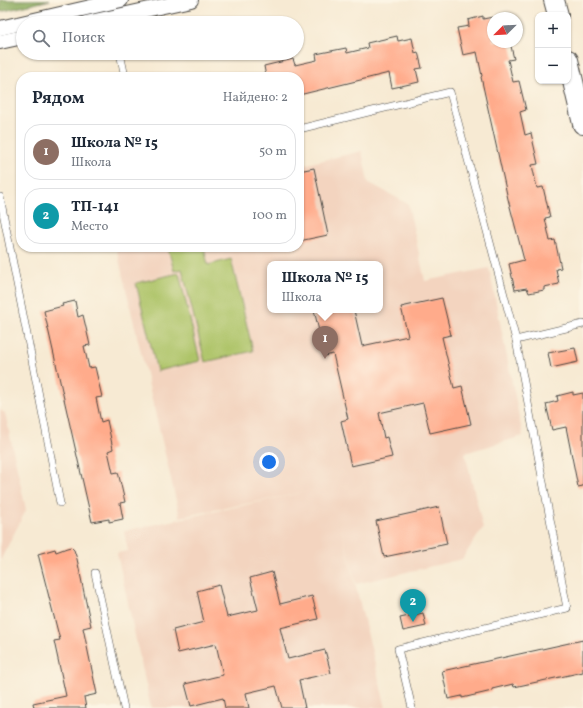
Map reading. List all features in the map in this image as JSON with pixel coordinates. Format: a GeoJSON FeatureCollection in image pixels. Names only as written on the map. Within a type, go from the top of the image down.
{"type":"FeatureCollection","features":[{"type":"Feature","properties":{"kind":"street"},"geometry":{"type":"LineString","coordinates":[[130,16],[192,0]]}},
{"type":"Feature","properties":{"kind":"street"},"geometry":{"type":"LineString","coordinates":[[554,0],[557,12]]}},
{"type":"Feature","properties":{"kind":"street"},"geometry":{"type":"LineString","coordinates":[[54,16],[116,2]]}},
{"type":"Feature","properties":{"kind":"street"},"geometry":{"type":"LineString","coordinates":[[0,28],[16,24]]}},
{"type":"Feature","properties":{"kind":"street"},"geometry":{"type":"LineString","coordinates":[[0,42],[16,39]]}},
{"type":"Feature","properties":{"kind":"street"},"geometry":{"type":"LineString","coordinates":[[571,73],[583,124]]}},
{"type":"Feature","properties":{"kind":"lane"},"geometry":{"type":"LineString","coordinates":[[114,16],[116,2]]}},
{"type":"Feature","properties":{"kind":"lane"},"geometry":{"type":"LineString","coordinates":[[121,60],[124,72]]}},
{"type":"Feature","properties":{"kind":"lane"},"geometry":{"type":"LineString","coordinates":[[304,128],[450,92],[516,340],[567,608],[398,649],[412,708]]}},
{"type":"Feature","properties":{"kind":"lane"},"geometry":{"type":"LineString","coordinates":[[0,200],[60,503]]}},
{"type":"Feature","properties":{"kind":"lane"},"geometry":{"type":"LineString","coordinates":[[516,340],[583,324]]}},
{"type":"Feature","properties":{"kind":"lane"},"geometry":{"type":"LineString","coordinates":[[95,573],[124,708]]}},
{"type":"Feature","properties":{"kind":"shaded area"},"geometry":{"type":"Polygon","coordinates":[[[362,151],[368,182],[408,204],[425,281],[489,268],[523,436],[465,453],[483,528],[462,559],[356,584],[339,519],[386,708],[151,708],[117,553],[128,551],[124,531],[310,491],[180,517],[117,252],[304,252],[304,165],[362,151]]]}},
{"type":"Feature","properties":{"kind":"shaded area"},"geometry":{"type":"Polygon","coordinates":[[[0,410],[5,413],[26,510],[0,561],[0,410]]]}},
{"type":"Feature","properties":{"kind":"green space"},"geometry":{"type":"Polygon","coordinates":[[[0,0],[50,0],[0,12],[0,0]]]}},
{"type":"Feature","properties":{"kind":"green space"},"geometry":{"type":"Polygon","coordinates":[[[169,252],[205,252],[208,265],[231,259],[253,351],[205,362],[182,269],[174,271],[169,252]]]}},
{"type":"Feature","properties":{"kind":"green space"},"geometry":{"type":"Polygon","coordinates":[[[179,273],[200,361],[157,371],[136,283],[179,273]]]}},
{"type":"Feature","properties":{"kind":"building"},"geometry":{"type":"Polygon","coordinates":[[[483,16],[483,19],[487,18],[487,48],[511,48],[514,59],[508,60],[513,82],[519,81],[526,110],[520,112],[525,135],[531,133],[538,164],[532,165],[537,188],[543,187],[550,217],[545,218],[550,241],[555,240],[561,268],[556,269],[559,284],[544,287],[544,290],[529,293],[527,288],[515,290],[509,264],[524,260],[508,199],[481,77],[477,52],[463,55],[457,28],[469,26],[468,20],[483,16]]]}},
{"type":"Feature","properties":{"kind":"building"},"geometry":{"type":"Polygon","coordinates":[[[397,36],[398,41],[412,38],[415,53],[418,52],[422,68],[416,69],[419,82],[392,88],[389,73],[304,94],[304,72],[265,72],[264,66],[289,60],[293,60],[295,65],[317,60],[316,54],[346,48],[347,53],[368,48],[367,43],[397,36]]]}},
{"type":"Feature","properties":{"kind":"building"},"geometry":{"type":"Polygon","coordinates":[[[314,168],[328,235],[304,240],[304,170],[314,168]]]}},
{"type":"Feature","properties":{"kind":"building"},"geometry":{"type":"Polygon","coordinates":[[[442,298],[451,335],[442,337],[454,388],[462,386],[471,424],[430,433],[423,403],[379,413],[384,438],[387,437],[392,457],[351,466],[341,421],[348,419],[333,354],[325,356],[315,313],[355,313],[362,346],[408,336],[401,307],[442,298]]]}},
{"type":"Feature","properties":{"kind":"building"},"geometry":{"type":"Polygon","coordinates":[[[75,301],[78,317],[83,315],[90,345],[84,346],[89,368],[95,367],[102,397],[96,398],[101,422],[107,420],[113,449],[108,451],[113,473],[118,472],[125,502],[120,503],[123,519],[109,522],[109,519],[92,522],[44,311],[75,301]]]}},
{"type":"Feature","properties":{"kind":"building"},"geometry":{"type":"Polygon","coordinates":[[[575,348],[578,362],[551,368],[548,353],[575,348]]]}},
{"type":"Feature","properties":{"kind":"building"},"geometry":{"type":"Polygon","coordinates":[[[573,392],[573,395],[583,393],[583,486],[578,487],[566,427],[552,430],[546,404],[558,401],[557,396],[573,392]]]}},
{"type":"Feature","properties":{"kind":"building"},"geometry":{"type":"Polygon","coordinates":[[[439,507],[447,544],[384,557],[376,521],[439,507]]]}},
{"type":"Feature","properties":{"kind":"building"},"geometry":{"type":"Polygon","coordinates":[[[71,547],[74,550],[77,559],[91,626],[83,628],[97,694],[84,697],[86,708],[34,708],[33,703],[66,696],[54,641],[60,640],[38,554],[55,549],[56,552],[71,547]]]}},
{"type":"Feature","properties":{"kind":"building"},"geometry":{"type":"Polygon","coordinates":[[[272,572],[280,604],[312,596],[318,619],[280,628],[288,659],[325,650],[331,673],[299,680],[305,708],[282,708],[276,686],[246,693],[249,708],[225,708],[223,698],[191,706],[185,684],[223,675],[216,644],[178,653],[173,630],[204,622],[197,591],[219,585],[227,617],[258,610],[250,578],[272,572]]]}},
{"type":"Feature","properties":{"kind":"building"},"geometry":{"type":"Polygon","coordinates":[[[423,613],[426,626],[403,631],[400,618],[423,613]]]}},
{"type":"Feature","properties":{"kind":"building"},"geometry":{"type":"Polygon","coordinates":[[[583,640],[583,672],[514,687],[513,684],[462,698],[462,696],[448,699],[442,671],[583,640]]]}},
{"type":"Feature","properties":{"kind":"place","name":"Школа № 15"},"geometry":{"type":"Point","coordinates":[325,359]}},
{"type":"Feature","properties":{"kind":"place","name":"ТП-141"},"geometry":{"type":"Point","coordinates":[413,622]}}]}
